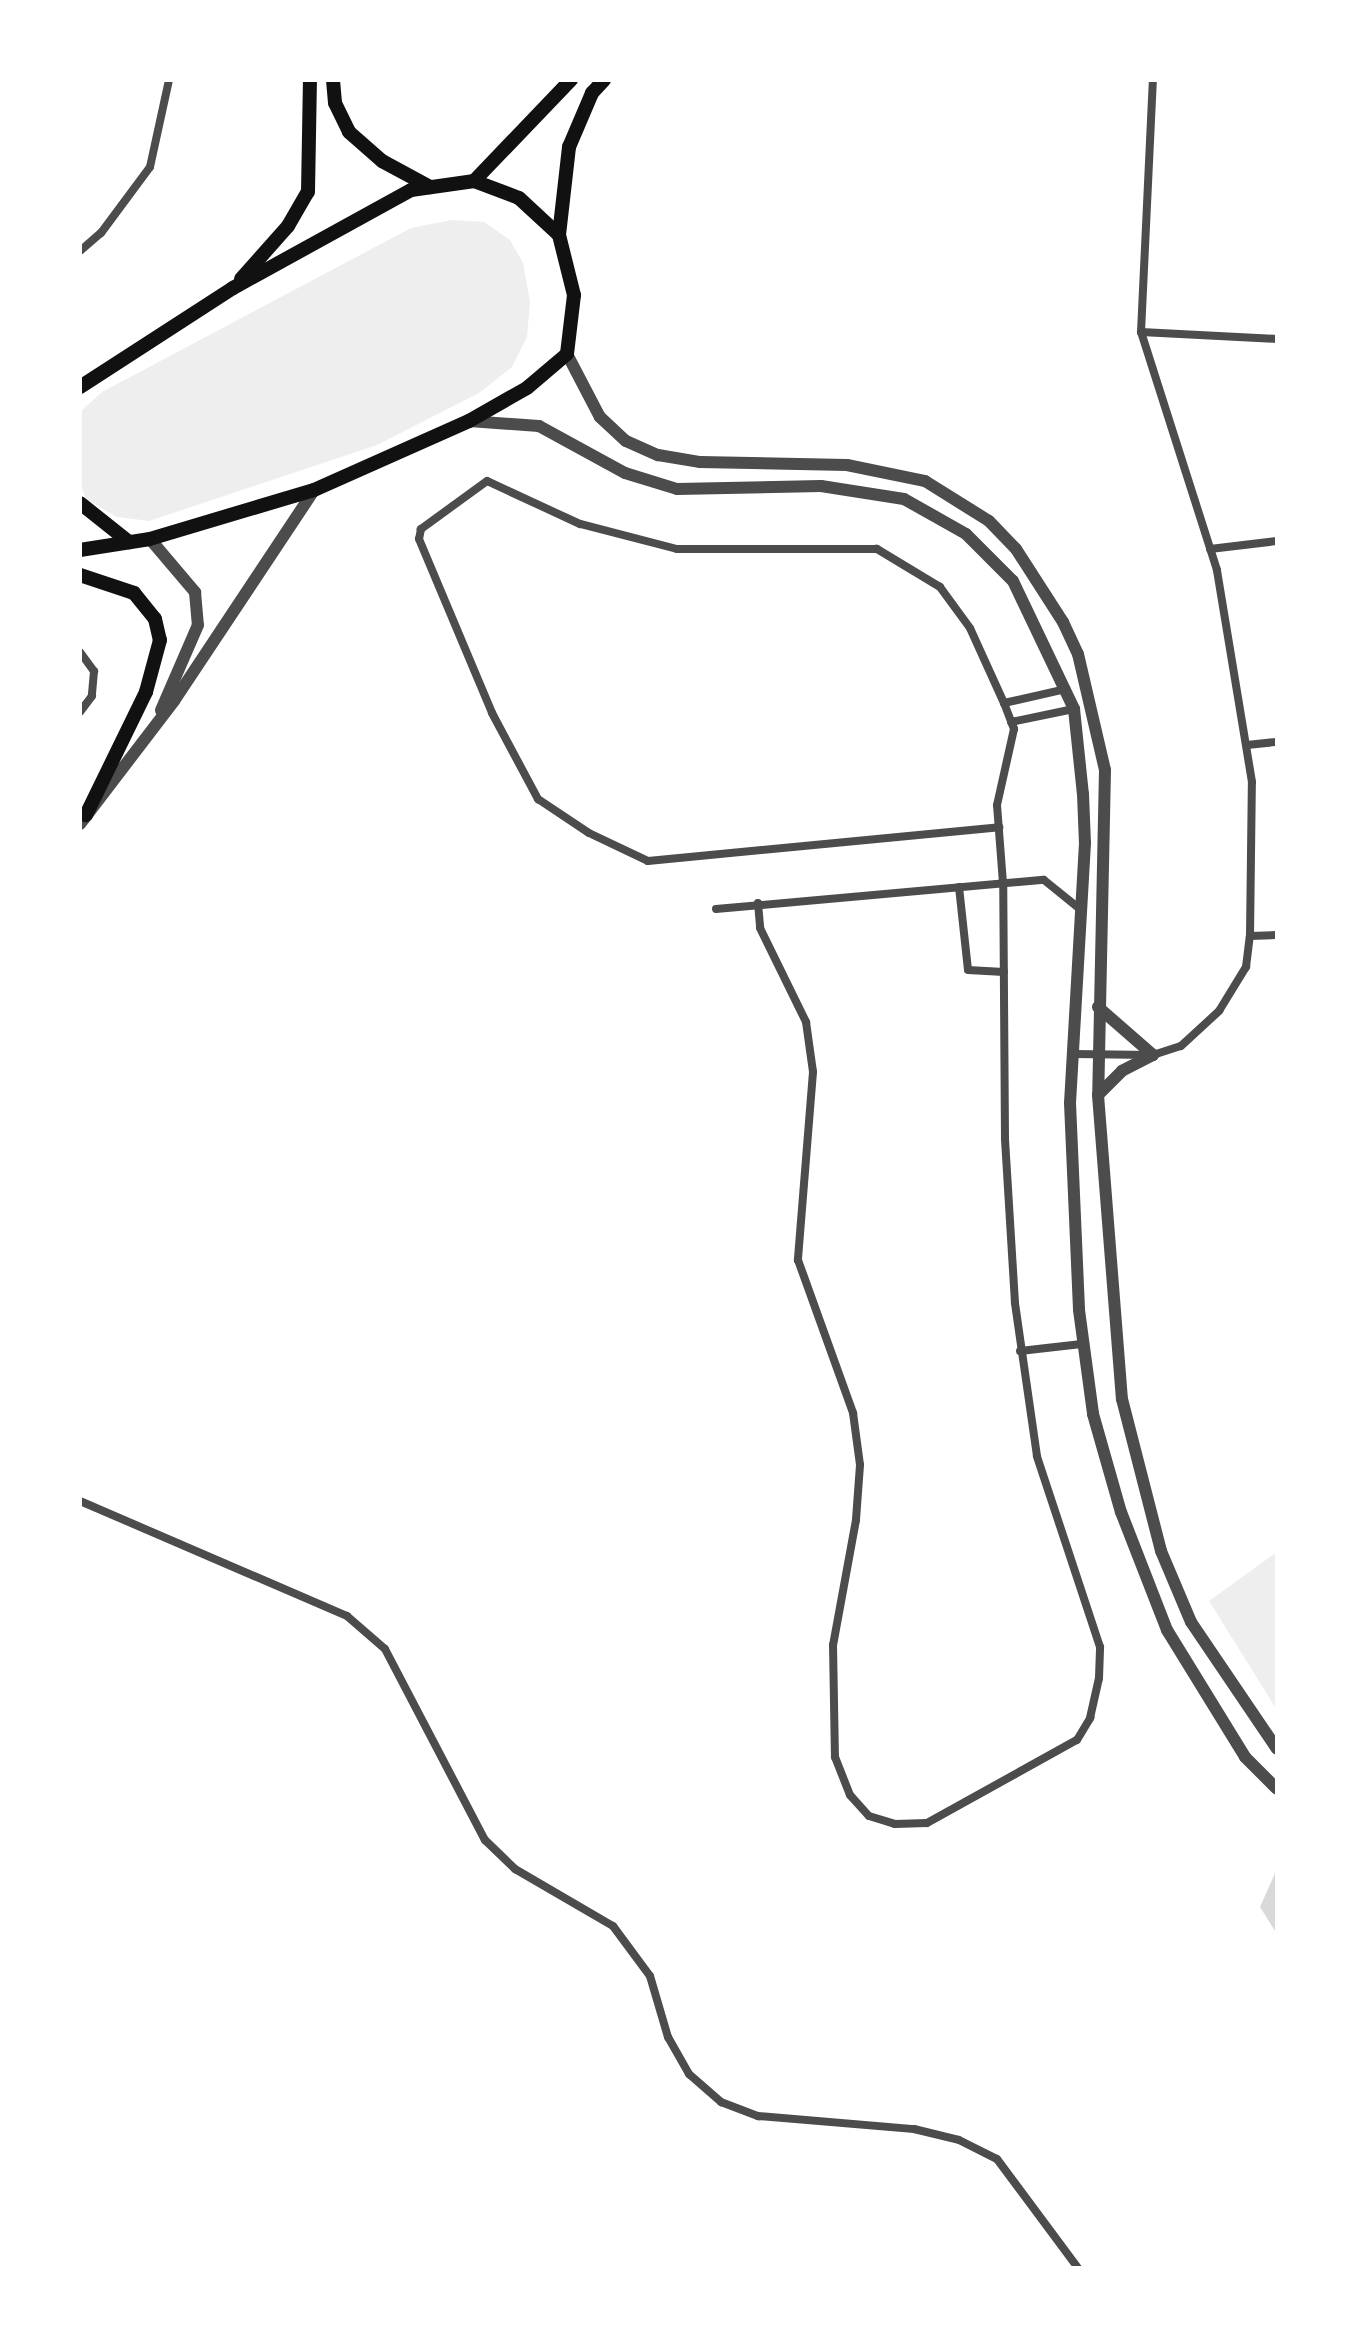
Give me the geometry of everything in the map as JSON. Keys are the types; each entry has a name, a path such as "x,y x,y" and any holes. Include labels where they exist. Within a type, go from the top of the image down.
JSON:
{"main road":[{"path":"233,288 288,226 308,192 310,80"},
{"path":"333,80 335,103 349,132 382,161 430,187"},
{"path":"474,181 571,80"},
{"path":"80,550 150,539 314,490 469,421 527,388 567,354 574,295 559,235 569,147 592,93 604,80"},
{"path":"80,387 233,288 411,190 474,181 519,198 559,235"},
{"path":"80,503 129,542"},
{"path":"80,575 134,593 155,619 160,640 146,692 83,819"}],"street":[{"path":"80,251 101,233 150,167 169,80"},
{"path":"1098,1095 1122,1071 1153,1055 1181,1046 1219,1011 1246,967 1250,936 1247,745 1210,549 1141,332 1153,80"},
{"path":"1141,332 1277,339"},
{"path":"567,354 600,417 626,441 658,455 700,462 820,462 882,469 925,481 958,500 1016,549 1068,633 1097,720 1108,824 1098,1007 1098,1095 1122,1399 1161,1551 1191,1622 1277,1749"},
{"path":"469,421 539,426 625,473 677,489 866,489 937,513 966,534 1013,581 1074,709 1085,843 1070,1103 1082,1344 1093,1414 1121,1512 1167,1630 1245,1757 1277,1789"},
{"path":"758,903 760,928 806,1022 813,1072 798,1260 853,1413 860,1465 856,1520 833,1645 835,1757 850,1795 869,1816 895,1824 927,1823 1077,1740 1090,1718 1100,1647 1041,1470 1020,1351 1005,1138 1003,883 999,827 997,805 1009,760 1011,722 1004,703 970,628 940,587 877,549 677,549 580,524 487,481 421,529 419,539 492,713 538,799 589,833 648,861 999,827"},
{"path":"83,819 153,727 314,490"},
{"path":"150,539 195,592 198,625 153,727"},
{"path":"1210,549 1277,541"},
{"path":"80,652 94,671 92,696 80,712"},
{"path":"1004,703 1066,689"},
{"path":"1011,722 1074,709"},
{"path":"1247,745 1277,742"},
{"path":"716,909 1044,880 1082,910"},
{"path":"959,887 968,970 1004,972"},
{"path":"1250,936 1277,935"},
{"path":"1098,1007 1153,1055"},
{"path":"1073,1054 1099,1057 1153,1055"},
{"path":"1020,1351 1082,1344"},
{"path":"80,1501 347,1616 385,1649 485,1840 515,1869 613,1926 650,1976 668,2037 689,2074 721,2102 758,2116 914,2129 959,2140 997,2159 1078,2268"},
{"path":"1167,1630 1191,1622"}],"shaded area":[{"path":"452,220 484,222 510,240 523,263 530,301 527,337 512,367 479,393 377,445 149,521 117,517 86,499 80,483 80,412 102,392 411,228"},
{"path":"1277,1552 1277,1710 1209,1601"},
{"path":"1277,1872 1277,1934 1260,1907"}]}
